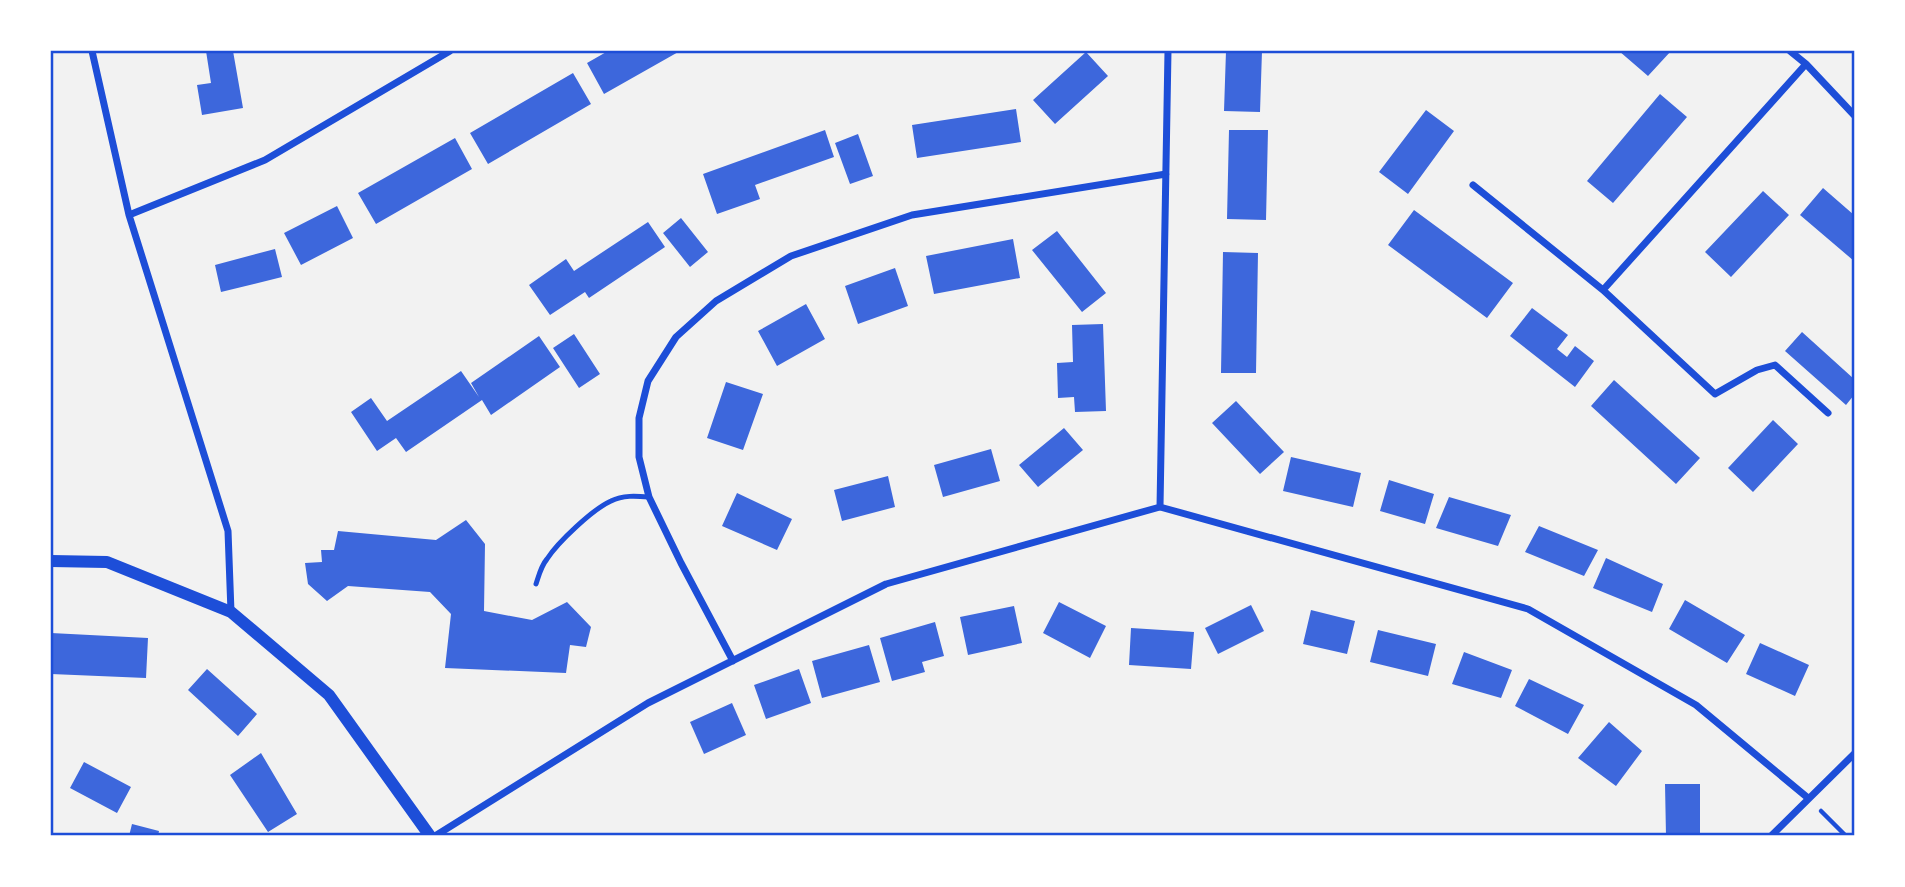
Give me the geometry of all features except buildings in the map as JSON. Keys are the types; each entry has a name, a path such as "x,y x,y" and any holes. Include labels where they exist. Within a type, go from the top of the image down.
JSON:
{"street":[{"path":"92,51 129,215 228,531 231,612"},
{"path":"129,215 265,160 450,51"},
{"path":"1160,507 1168,51"},
{"path":"1790,51 1854,115"},
{"path":"1603,290 1805,64"},
{"path":"733,660 649,496 639,457 639,418 648,381 676,337 716,301 791,256 912,215 1166,174"},
{"path":"1473,185 1603,290 1715,394 1757,370 1775,365 1828,413"},
{"path":"51,561 107,562 231,612 329,695 432,836 648,703 886,584 1160,507 1528,609 1696,705 1808,798"},
{"path":"1771,836 1854,754"}],"lane":[{"path":"536,584 546,560 574,529 597,510 622,497 649,496"}],"path":[{"path":"1808,798 1846,836"}]}
